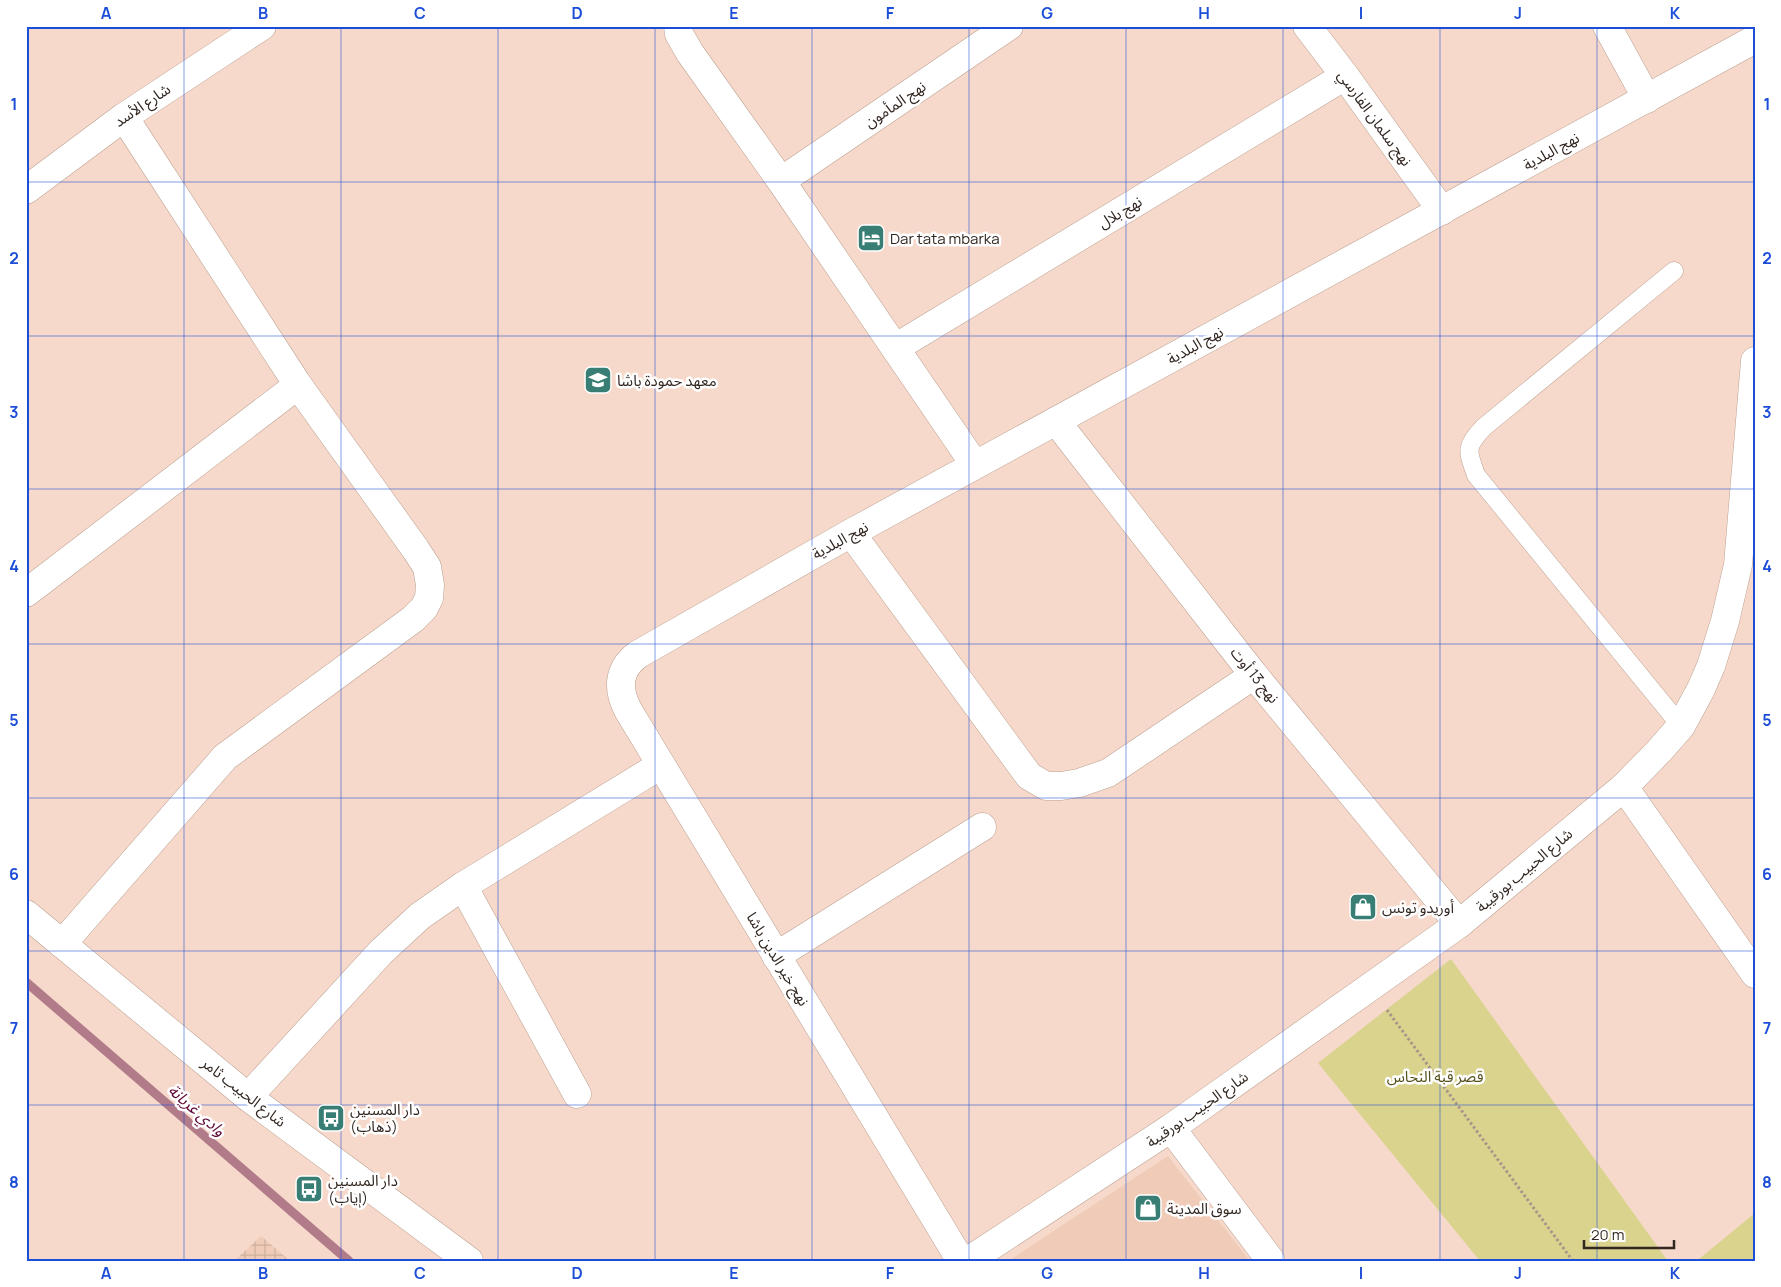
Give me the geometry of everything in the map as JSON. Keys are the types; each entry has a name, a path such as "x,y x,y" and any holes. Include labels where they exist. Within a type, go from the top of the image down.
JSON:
{"street":[{"name":"شارع الأسد","path":"26,190 124,117 262,26"},
{"path":"678,26 679,34 690,53 781,181 975,465"},
{"name":"نهج المأمون","path":"781,181 1009,26"},
{"name":"نهج سلمان الفارسي","path":"1306,26 1345,76 1442,211"},
{"path":"1607,26 1647,99"},
{"name":"نهج البلدية","path":"637,654 851,533 1755,39"},
{"name":"نهج بلال","path":"895,348 1345,76"},
{"path":"62,944 225,757 413,619 424,608 429,598 430,585 427,568 298,385 124,117"},
{"name":"شارع الحبيب بورقيبة","path":"968,1261 1171,1128 1459,924 1624,787 1660,750 1680,726 1701,689 1711,666 1725,621 1738,566 1755,361"},
{"path":"26,594 298,385"},
{"name":"نهج 13 أوت","path":"1056,421 1254,675 1459,924"},
{"path":"851,533 1030,776 1046,786 1080,783 1108,773 1254,675"},
{"name":"نهج خير الدين باشا","path":"637,654 624,668 621,686 623,701 961,1261"},
{"path":"248,1098 381,952 420,916 463,886 661,765"},
{"path":"1624,787 1755,974"},
{"path":"776,956 982,827"},
{"path":"463,886 577,1094"},
{"name":"شارع الحبيب ثامر","path":"26,914 248,1098 469,1261"},
{"path":"1171,1128 1271,1261"}],"lane":[{"path":"1674,271 1484,427 1472,440 1468,454 1476,475 1680,726"}],"path":[{"path":"1370,987 1573,1261"}],"shaded area":[{"name":"سوق المدينة","path":"1168,1156 1250,1261 1008,1261"},
{"path":"261,1236 290,1261 234,1261"}],"green space":[{"name":"قصر قبة النحاس","path":"1451,959 1669,1261 1480,1261 1318,1063"},
{"path":"1755,1213 1755,1261 1696,1261 1699,1259"}],"waterway":[{"name":"وادي غريانة","path":"26,982 349,1261"}],"place":[{"name":"Dar tata mbarka","path":"871,238"},
{"name":"معهد حمودة باشا","path":"598,380"},
{"name":"أوريدو تونس","path":"1363,907"},
{"name":"دار المسنين (ذهاب)","path":"331,1118"},
{"name":"دار المسنين (إياب)","path":"309,1189"},
{"name":"سوق المدينة","path":"1148,1208"}]}
